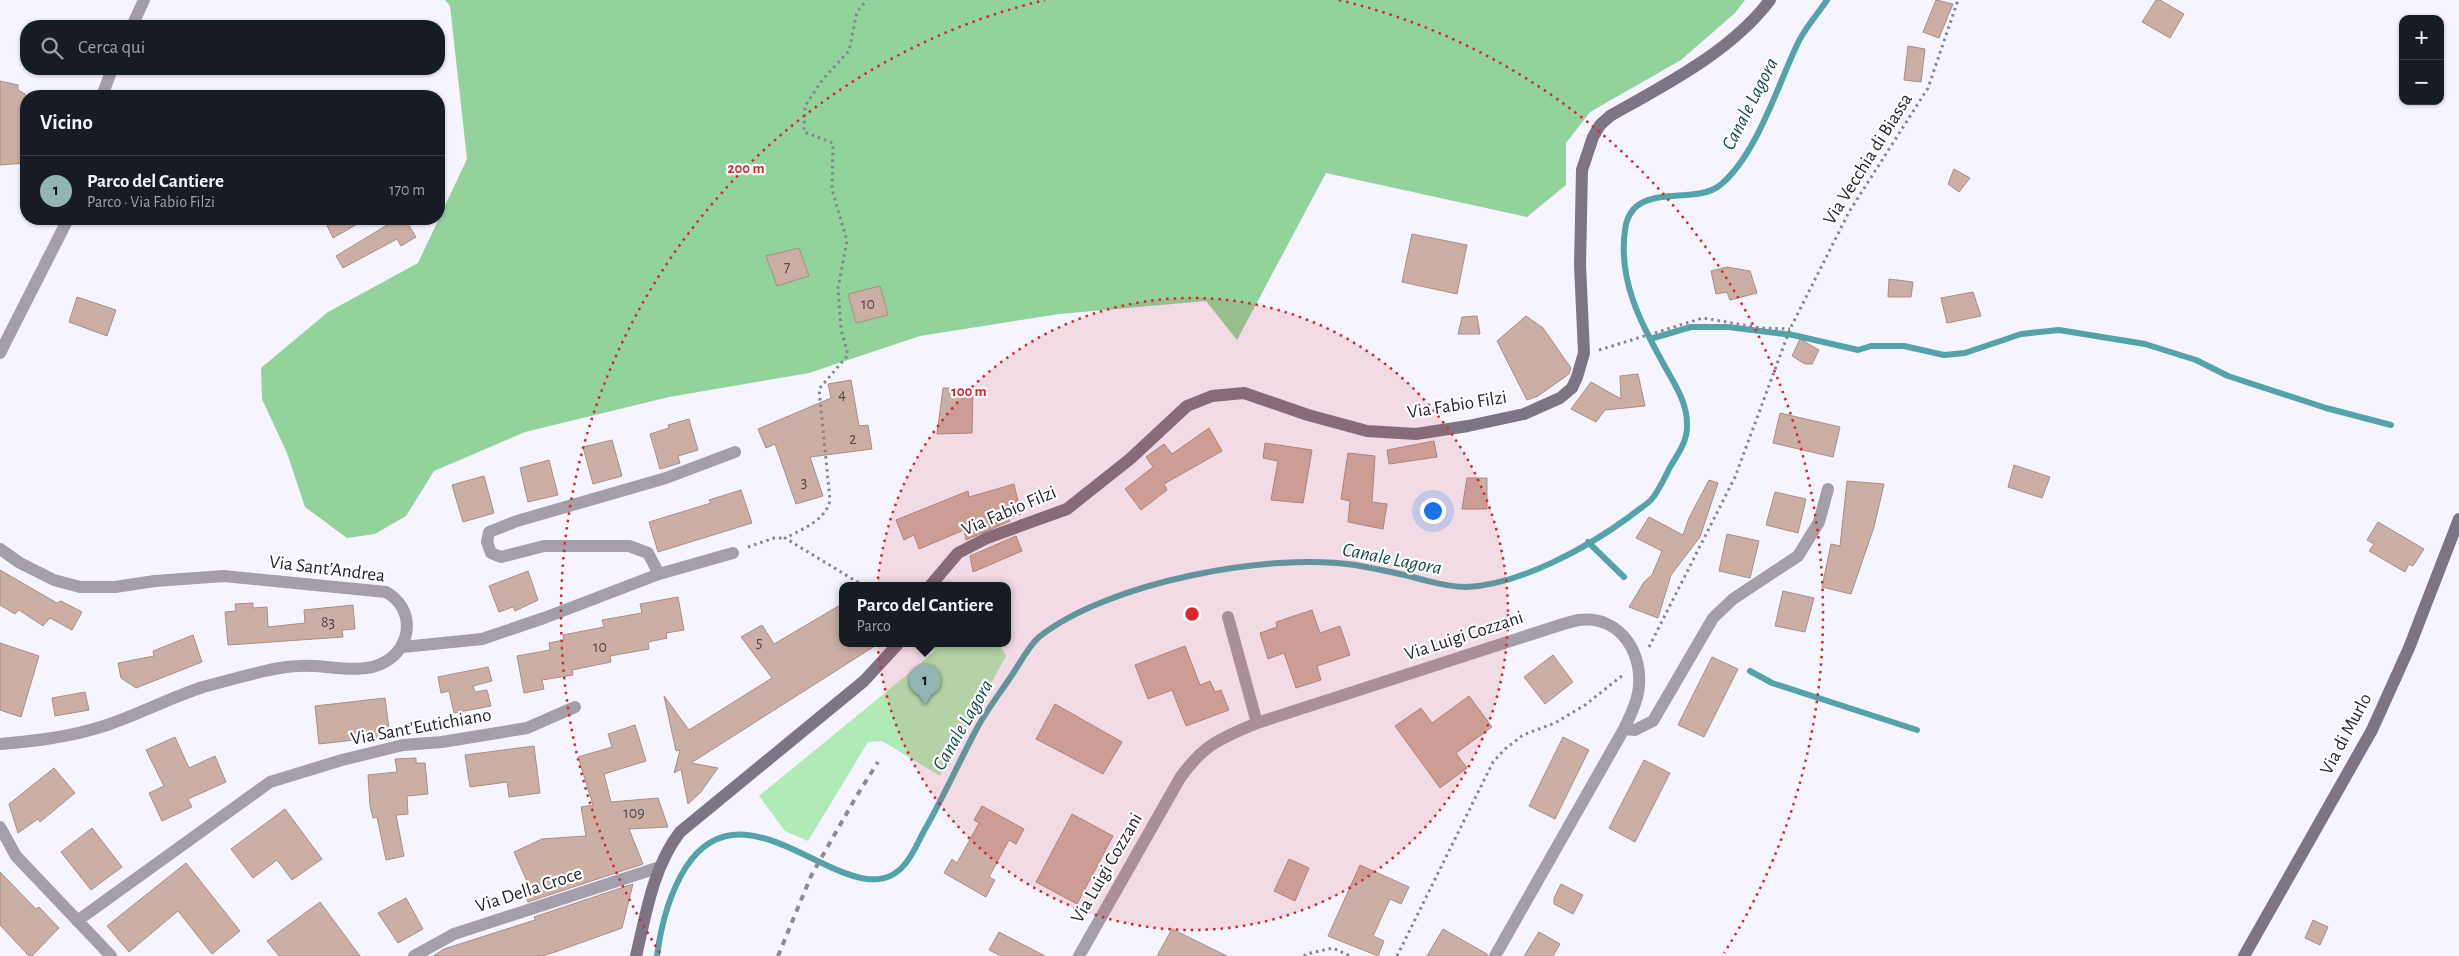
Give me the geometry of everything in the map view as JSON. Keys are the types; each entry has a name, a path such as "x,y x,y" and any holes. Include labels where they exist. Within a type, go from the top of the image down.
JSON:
{"street":[{"path":"135,20 144,0"},
{"name":"Via Fabio Filzi","path":"933,582 958,553 987,538 1067,509 1130,459 1187,406 1202,399 1244,393 1308,415 1367,431 1416,434 1468,426 1524,414 1560,398 1572,388 1582,364 1584,353 1580,265 1582,170 1593,137 1600,125 1610,116 1686,74 1757,17 1770,0"},
{"path":"104,90 110,75"},
{"path":"0,353 65,225"},
{"path":"658,574 648,553 629,546 544,546 501,558 491,553 487,542 489,532 517,521 666,478 735,452"},
{"path":"1624,729 1636,730 1653,721 1713,618 1733,599 1798,556 1819,522 1828,489"},
{"name":"Via di Murlo","path":"2244,956 2372,730 2409,648 2459,519"},
{"name":"Via Sant'Andrea","path":"0,549 20,563 54,580 80,587 116,587 155,581 224,576 386,592 394,596 406,615 406,637 403,647"},
{"path":"0,744 65,736 105,726 202,687 270,670 298,666 371,667 384,663 403,647 482,639 544,618 658,574 734,553"},
{"path":"1228,617 1258,723"},
{"name":"Via Luigi Cozzani","path":"1079,956 1180,778 1194,758 1213,743 1258,723 1580,620 1600,622 1617,629 1629,639 1638,661 1640,673 1638,695 1624,729 1495,956"},
{"path":"636,956 660,867 671,844 680,832 864,681 895,647"},
{"name":"Via Sant'Eutichiano","path":"77,921 270,782 342,760 403,745 442,742 527,728 575,706"},
{"path":"0,827 16,856 110,956"},
{"name":"Via Della Croce","path":"414,956 454,934 660,867"}],"path":[{"path":"734,553 774,538 786,538 812,524 828,510 830,500 819,389 848,355 841,330 838,288 846,241 832,189 833,143 804,132 805,106 823,78 849,51 857,12 867,0"},
{"name":"Via Vecchia di Biassa","path":"1398,956 1493,762 1504,749 1523,734 1555,722 1585,706 1638,661 1652,642 1735,478 1790,328 1849,212 1928,88 1937,67 1958,0"},
{"path":"1582,364 1599,350 1703,318 1761,328 1790,328"},
{"path":"786,538 858,582"},
{"path":"1304,956 1333,948 1350,956"}],"green space":[{"path":"445,0 1745,0 1735,13 1681,60 1590,112 1566,143 1566,185 1527,217 1326,173 1237,340 1206,301 1059,314 920,336 809,373 669,397 525,432 434,471 406,516 375,534 347,538 305,507 287,453 262,399 261,368 328,312 418,263 436,225 445,225 445,206 467,159 450,6"},
{"path":"936,647 1001,647 1006,656 940,776 882,741 868,742 808,841 785,831 759,796 933,652"}],"building":[{"path":"1936,0 1953,4 1939,38 1923,32"},
{"path":"2156,0 2160,0 2184,14 2170,38 2142,22"},
{"path":"1908,46 1925,49 1921,82 1904,80"},
{"path":"0,81 18,85 18,90 20,91 20,163 0,165"},
{"path":"1954,169 1970,178 1959,192 1948,184"},
{"path":"327,225 356,225 333,238"},
{"path":"387,225 409,225 416,237 401,246 397,239 343,268 336,256"},
{"path":"1412,234 1467,245 1457,294 1402,282"},
{"path":"799,248 809,276 777,286 766,256"},
{"path":"1727,267 1750,271 1757,293 1730,300 1727,292 1716,294 1711,271"},
{"path":"1889,279 1913,282 1911,297 1888,297"},
{"path":"880,286 888,315 856,323 848,294"},
{"path":"1973,292 1981,316 1947,323 1941,298"},
{"path":"77,297 116,310 107,336 69,322"},
{"path":"1477,316 1480,334 1458,334 1462,317"},
{"path":"1526,316 1543,328 1571,368 1569,374 1538,396 1527,400 1497,341"},
{"path":"1800,339 1819,350 1812,364 1805,364 1792,356"},
{"path":"1638,374 1645,406 1605,410 1596,422 1571,409 1591,382 1621,399 1620,376"},
{"path":"851,380 859,426 868,425 872,449 810,457 823,496 796,504 775,444 766,448 758,429 831,398 828,384"},
{"path":"943,388 973,389 972,433 937,434"},
{"path":"1780,413 1840,427 1833,457 1773,443"},
{"path":"689,419 698,450 678,456 680,463 660,469 650,434 669,428 668,425"},
{"path":"1209,428 1222,451 1164,484 1167,490 1141,510 1125,489 1153,467 1146,457 1164,444 1172,454"},
{"path":"612,440 622,476 593,484 583,447"},
{"path":"1434,441 1437,457 1389,464 1387,450"},
{"path":"1265,443 1312,450 1303,503 1271,500 1278,461 1263,458"},
{"path":"1348,453 1375,456 1372,502 1387,504 1383,529 1348,522 1350,501 1341,499"},
{"path":"549,460 558,495 528,502 520,468"},
{"path":"2014,465 2050,477 2042,498 2008,487"},
{"path":"484,476 494,513 463,522 452,485"},
{"path":"1467,478 1487,478 1487,509 1462,509"},
{"path":"1709,480 1718,483 1700,537 1671,575 1658,618 1629,607 1644,582 1652,575 1662,551 1636,538 1649,517 1683,535 1689,518"},
{"path":"1847,481 1884,484 1874,527 1851,594 1822,587 1831,544 1840,546"},
{"path":"1014,484 1021,514 1008,518 1010,521 966,540 964,530 919,549 914,535 904,540 896,520 968,491 969,497"},
{"path":"741,490 752,523 658,552 649,522 711,503 709,500"},
{"path":"1775,492 1806,499 1798,533 1766,525"},
{"path":"2378,522 2424,549 2413,566 2409,564 2405,572 2369,551 2374,544 2367,540"},
{"path":"1727,534 1759,541 1750,578 1719,571"},
{"path":"1016,536 1022,551 973,572 970,556"},
{"path":"0,570 57,603 61,601 82,612 72,630 50,618 43,626 19,610 15,614 0,605"},
{"path":"528,571 538,600 515,611 513,607 499,612 489,586"},
{"path":"1783,591 1814,598 1805,632 1775,626"},
{"path":"678,597 684,630 666,633 667,638 648,642 649,649 610,656 611,662 572,670 573,675 542,680 544,689 524,693 517,656 550,650 549,643 564,640 563,635 604,627 602,620 642,613 640,604"},
{"path":"253,603 253,608 267,607 268,627 305,623 304,610 353,605 355,629 342,630 343,637 228,645 225,612 236,611 235,604"},
{"path":"839,606 839,647 873,647 691,763 718,768 700,793 688,804 681,769 674,773 680,750 676,751 664,696 689,730 772,678 741,637 762,625 774,644"},
{"path":"1312,610 1320,633 1340,626 1350,655 1317,666 1321,680 1296,688 1284,653 1268,659 1260,633 1277,627 1276,622"},
{"path":"193,635 202,662 136,688 121,678 118,663 154,656 153,651"},
{"path":"0,643 39,656 21,717 0,710"},
{"path":"1185,646 1200,685 1210,681 1215,692 1221,690 1229,710 1186,726 1172,690 1148,699 1135,665"},
{"path":"1553,655 1573,682 1545,704 1524,677"},
{"path":"1712,657 1738,669 1704,737 1678,725"},
{"path":"488,667 492,681 473,686 475,692 487,690 491,706 454,713 449,691 441,693 438,677"},
{"path":"85,692 89,710 55,716 52,698"},
{"path":"1469,696 1492,727 1456,753 1467,768 1440,788 1395,726 1421,708 1432,723"},
{"path":"385,698 390,736 319,744 315,706"},
{"path":"1055,704 1122,742 1103,774 1036,739"},
{"path":"635,725 646,761 604,774 611,802 658,798 668,827 629,829 643,864 528,902 522,889 529,886 514,852 542,839 586,836 581,807 593,805 578,757 612,747 608,734"},
{"path":"175,737 189,768 215,756 226,782 188,799 192,807 162,821 149,793 164,786 146,750"},
{"path":"1563,737 1589,750 1555,819 1529,806"},
{"path":"534,746 540,793 509,797 507,782 470,787 465,755"},
{"path":"416,758 416,763 425,763 428,794 407,796 408,814 396,815 404,856 386,860 377,817 373,818 370,806 368,775 397,772 395,759"},
{"path":"1644,760 1670,773 1635,842 1609,828"},
{"path":"54,768 75,793 40,822 38,819 18,833 9,804"},
{"path":"982,806 1024,829 1016,844 1009,840 989,877 995,880 986,897 944,873 952,859 957,863 979,823 974,820"},
{"path":"285,809 322,859 292,880 277,860 253,878 231,849"},
{"path":"1072,814 1113,836 1077,904 1036,882"},
{"path":"92,828 122,867 91,890 61,852"},
{"path":"1289,859 1309,868 1295,901 1274,891"},
{"path":"186,863 240,931 212,954 178,911 129,952 107,926"},
{"path":"1360,865 1409,887 1401,904 1390,899 1373,936 1384,941 1378,956 1328,936"},
{"path":"0,872 36,909 39,907 59,928 32,956 29,956 0,925"},
{"path":"633,884 622,928 542,956 433,956 444,949 535,920 534,917"},
{"path":"1561,884 1583,895 1573,914 1554,904 1554,898"},
{"path":"406,898 423,929 398,943 378,913"},
{"path":"320,902 360,956 279,956 267,941"},
{"path":"2313,920 2328,927 2320,945 2305,938"},
{"path":"1172,929 1227,956 1157,956"},
{"path":"1443,929 1487,954 1487,956 1427,956"},
{"path":"999,932 1045,956 1001,956 989,950"},
{"path":"1539,932 1560,944 1553,956 1524,956"}],"waterway":[{"name":"Canale Lagora","path":"657,956 663,921 680,877 686,867 711,842 740,834 770,840 830,867 859,877 884,878 905,864 938,806 980,723 1031,645 1039,637 1069,618 1106,601 1147,587 1191,576 1279,563 1320,562 1355,565 1448,586 1486,585 1508,580 1552,563 1612,529 1651,500 1682,447 1686,436 1687,424 1685,407 1646,332 1628,283 1624,248 1625,230 1630,215 1638,205 1650,199 1707,192 1719,186 1732,174 1754,141 1799,41 1827,0"},
{"path":"1650,339 1691,327 1728,327 1793,335 1858,350 1871,346 1904,346 1944,355 1965,353 2021,334 2059,330 2145,344 2196,360 2228,376 2326,408 2391,425"},
{"path":"1588,542 1624,577"},
{"path":"1750,671 1772,683 1917,730"}],"railway":[{"path":"778,956 811,876 878,762"}],"place":[{"name":"Parco del Cantiere","path":"925,705"}]}
